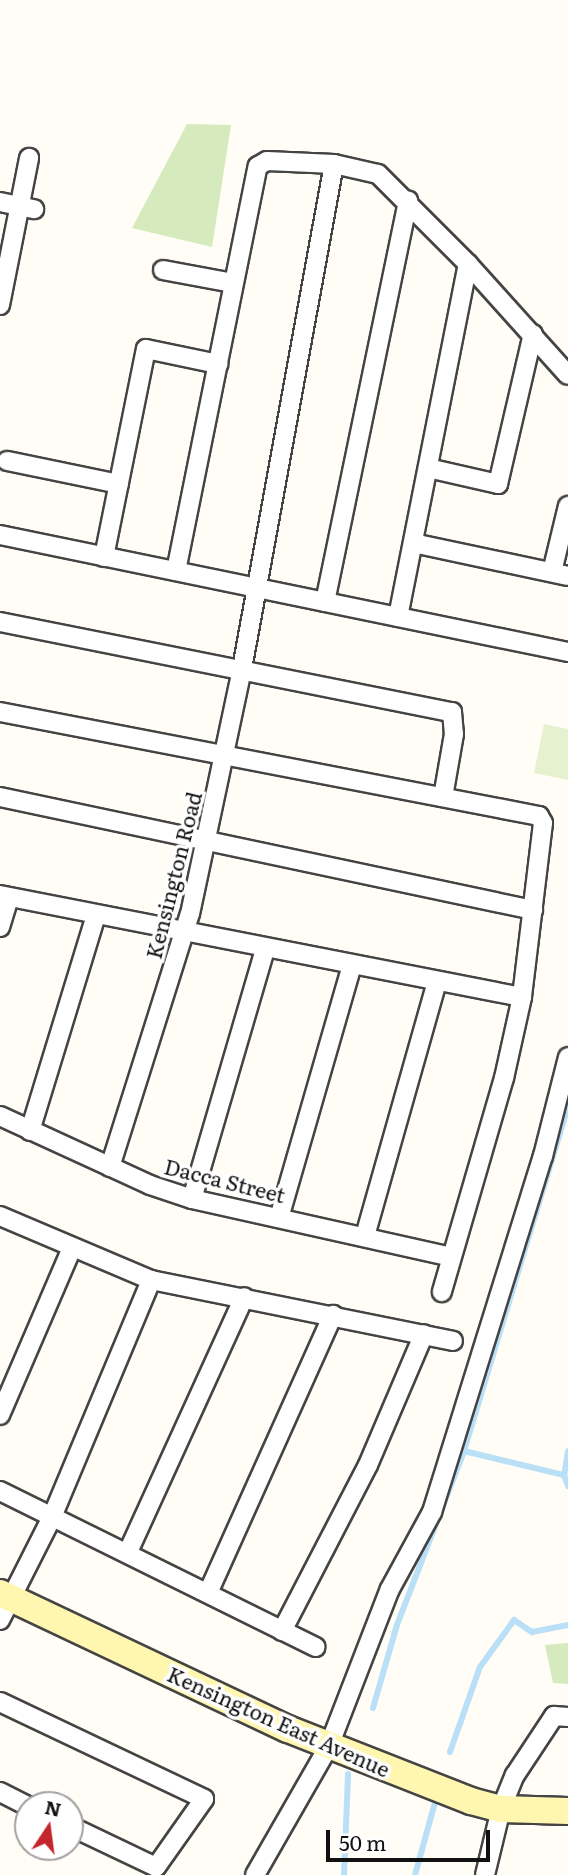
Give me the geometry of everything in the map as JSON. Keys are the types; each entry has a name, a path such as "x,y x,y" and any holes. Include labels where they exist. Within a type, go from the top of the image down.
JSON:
{"street":[{"path":"0,305 27,207 29,158"},
{"path":"176,572 258,166 279,161 334,164 378,174 408,200 568,374"},
{"name":"Kensington Road","path":"110,1167 185,934 225,755 334,164"},
{"path":"325,602 408,200"},
{"path":"0,202 27,207"},
{"path":"398,617 468,264"},
{"path":"163,270 233,283"},
{"path":"428,468 498,484 533,334"},
{"path":"104,557 146,349 218,364"},
{"path":"8,461 119,484"},
{"path":"413,543 560,574 568,506"},
{"path":"0,535 568,652"},
{"path":"0,622 452,712 454,734 443,797"},
{"path":"0,712 539,817 542,823 522,997 504,1078 442,1292"},
{"path":"0,797 533,910"},
{"path":"0,927 5,896 185,934 522,997"},
{"path":"30,1131 96,915"},
{"path":"192,1199 265,949"},
{"path":"279,1217 352,965"},
{"path":"365,1236 437,981"},
{"path":"255,1875 329,1746 390,1590 432,1512 543,1156 568,1058"},
{"name":"Dacca Street","path":"0,1116 110,1167 192,1199 451,1257"},
{"path":"0,1216 151,1280 453,1341"},
{"path":"0,1415 72,1248"},
{"path":"3,1604 52,1517 151,1280"},
{"path":"128,1552 244,1297"},
{"path":"208,1593 333,1315"},
{"path":"282,1631 368,1465 424,1334"},
{"path":"0,1491 316,1647"},
{"name":"Kensington East Avenue","path":"3,1604 329,1746 501,1809 568,1811"},
{"path":"0,1702 204,1799 156,1867 84,1833"},
{"path":"485,1875 501,1809 515,1775 554,1716 568,1717"}],"green space":[{"path":"187,124 231,125 212,247 132,228"},
{"path":"544,724 568,729 568,780 534,773"},
{"path":"568,1643 568,1684 553,1683 545,1645"}],"waterway":[{"path":"464,1451 568,1106"},
{"path":"373,1708 397,1625 464,1451 564,1475"},
{"path":"568,1451 564,1475 568,1486"},
{"path":"450,1752 480,1667 514,1620 532,1632 568,1625"},
{"path":"344,1875 348,1774"},
{"path":"415,1875 434,1806"}]}
